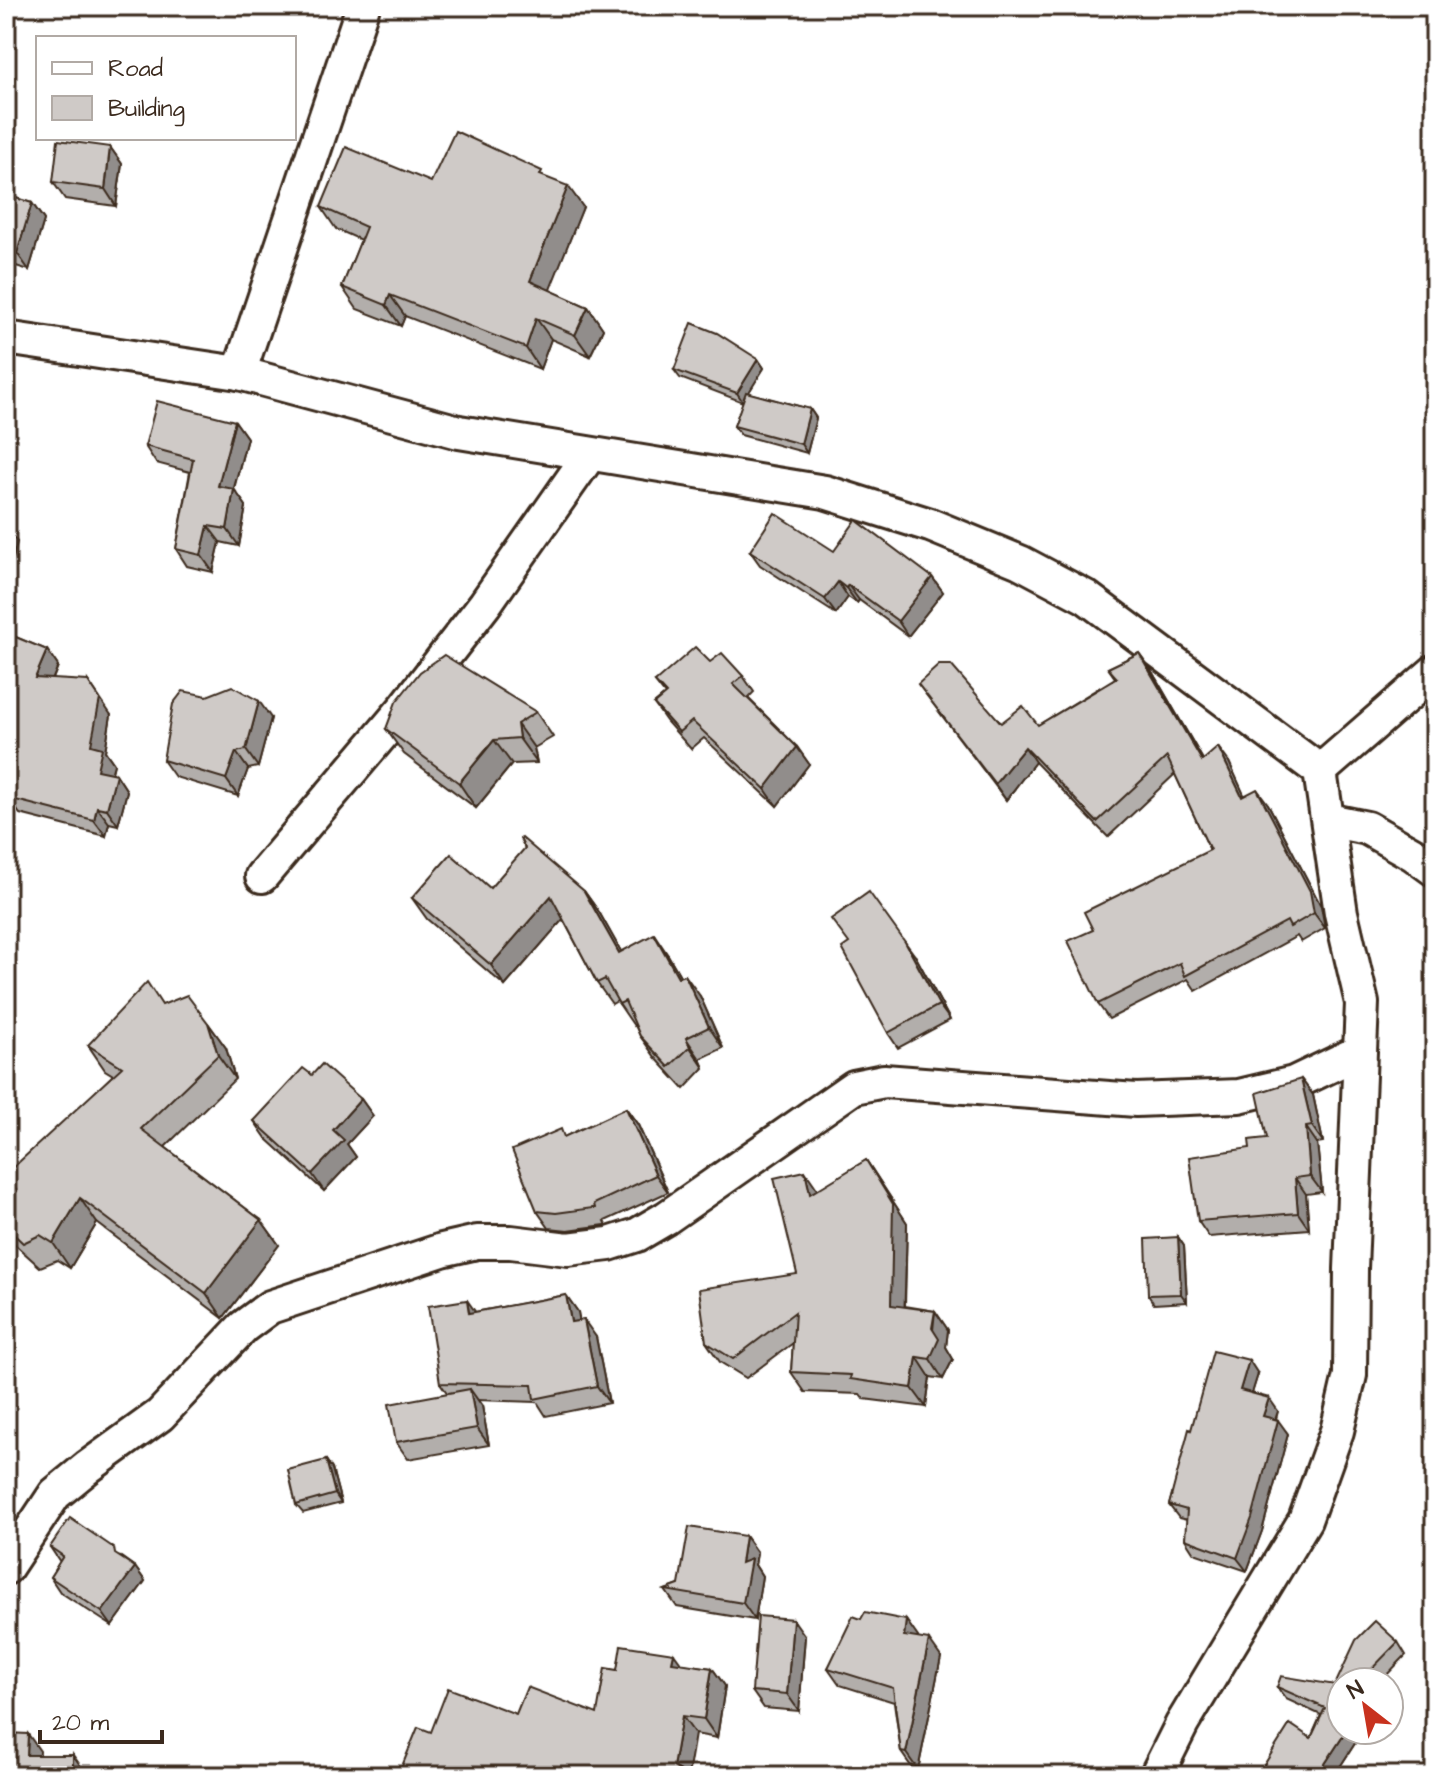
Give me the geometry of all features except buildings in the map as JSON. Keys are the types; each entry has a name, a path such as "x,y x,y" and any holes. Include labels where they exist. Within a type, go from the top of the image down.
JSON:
{"street":[{"path":"239,373 363,6"},
{"path":"6,338 239,373 459,432 825,492 930,525 1020,562 1086,597 1320,771 1341,913 1362,1003 1351,1269 1350,1375 1337,1431 1305,1520 1182,1724 1156,1776"},
{"path":"262,876 406,706 485,604 590,454"},
{"path":"1320,771 1435,671"},
{"path":"1328,820 1367,828 1435,870"},
{"path":"6,1568 55,1494 160,1415 243,1327 270,1307 304,1294 442,1250 477,1242 511,1242 568,1249 609,1244 637,1235 854,1087 884,1081 1136,1100 1239,1096 1294,1083 1359,1052"}]}
